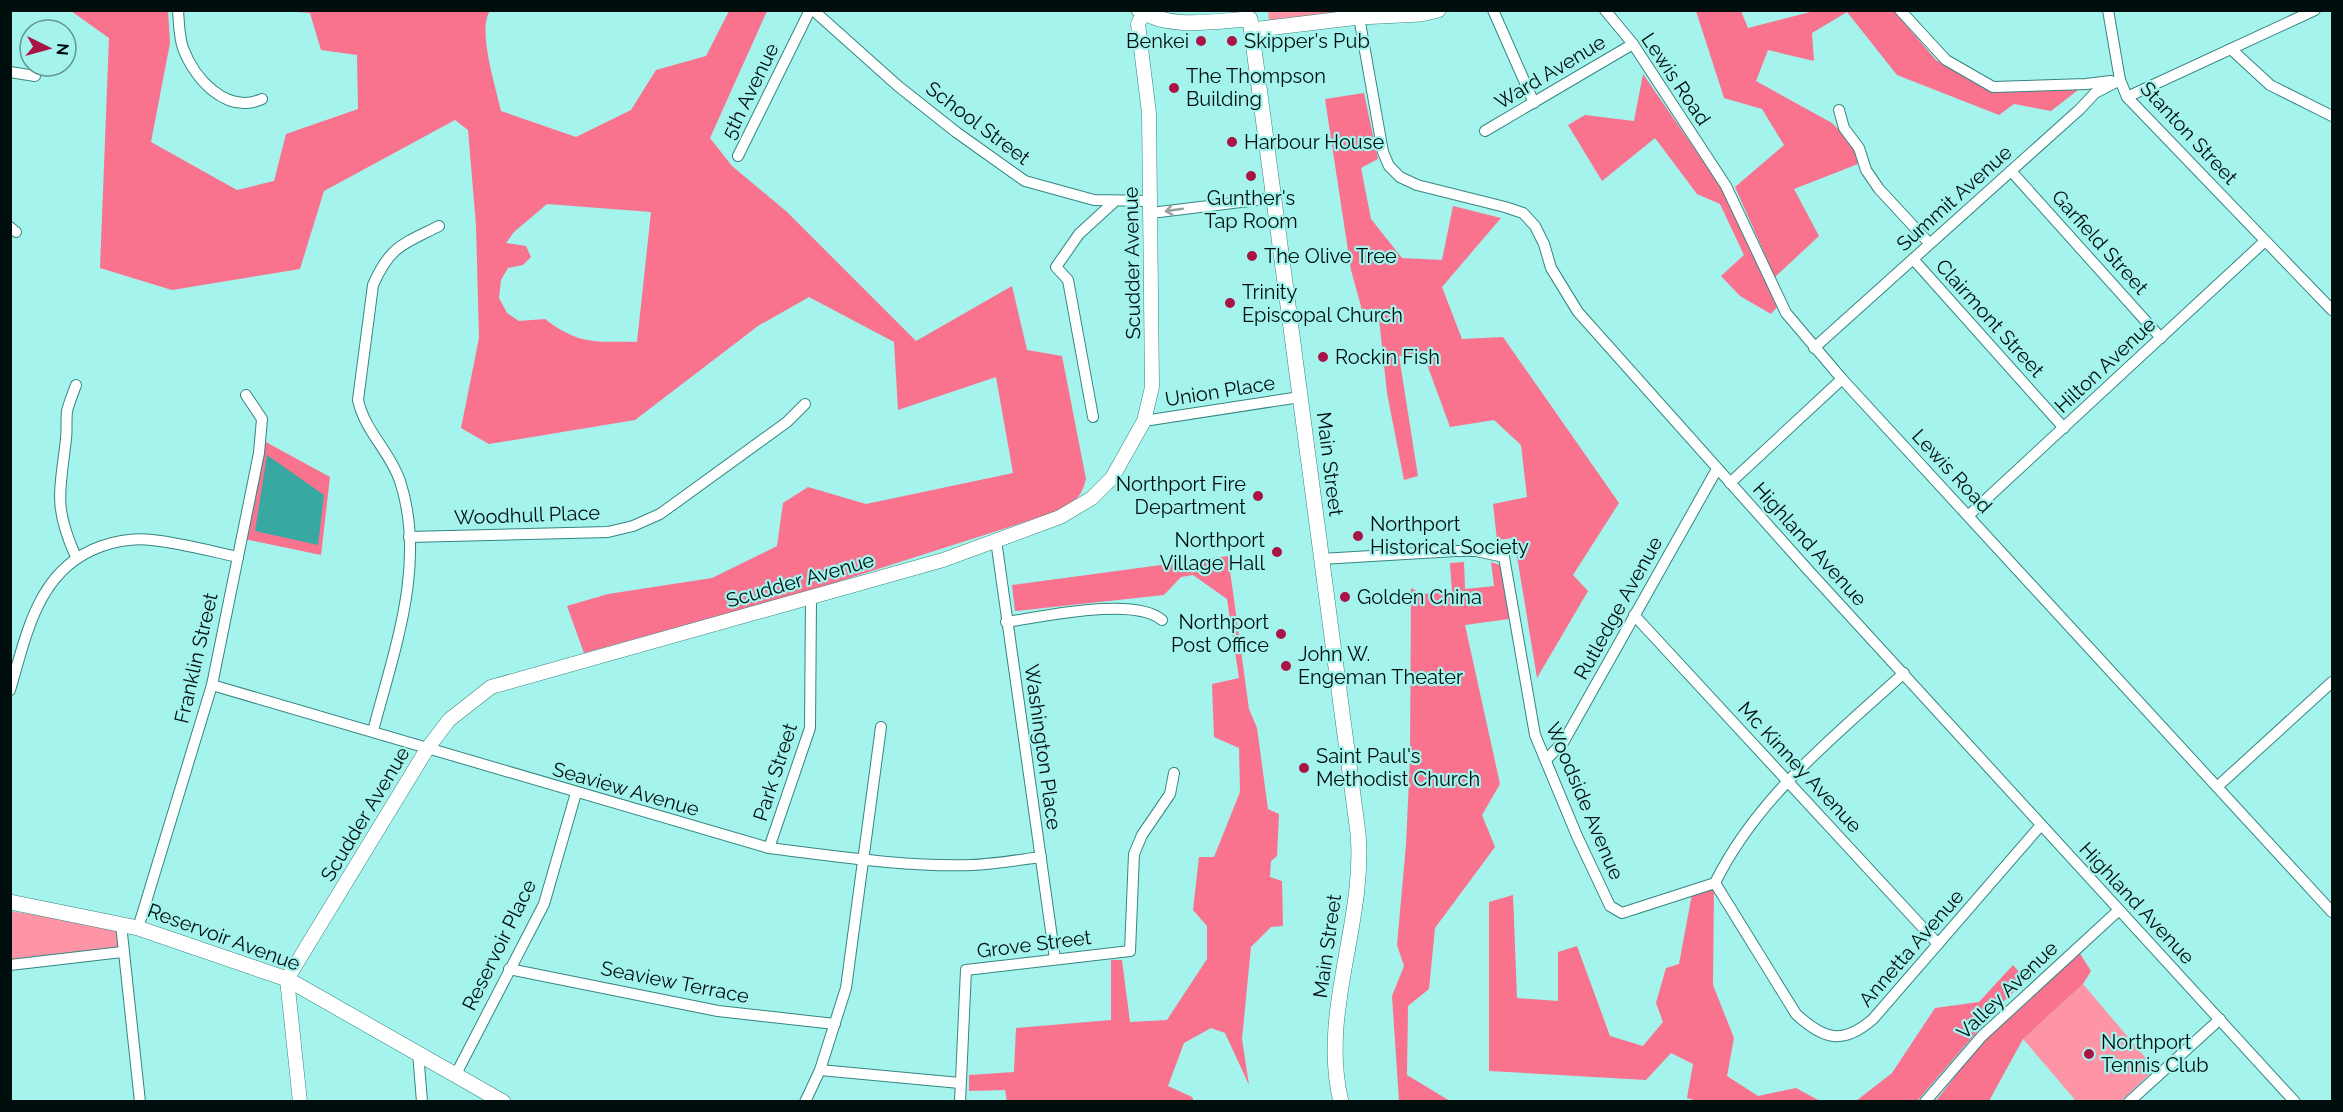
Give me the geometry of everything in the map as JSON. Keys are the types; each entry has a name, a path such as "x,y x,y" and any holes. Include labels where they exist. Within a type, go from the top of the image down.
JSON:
{"main road":[{"path":"1141,12 1152,18 1182,22 1359,17 1421,14 1438,10"},
{"name":"Main Street","path":"1250,20 1360,851 1336,1030 1335,1062 1341,1101"},
{"name":"Reservoir Avenue","path":"10,902 138,928 287,979 503,1101"}],"street":[{"path":"178,10 182,45 190,66 204,84 235,101 252,102 262,99"},
{"name":"5th Avenue","path":"738,156 811,10"},
{"name":"School Street","path":"811,10 956,132 1025,181 1095,200 1151,207 1274,198"},
{"path":"1493,10 1534,103"},
{"name":"Lewis Road","path":"1605,10 1633,44 1726,186 1786,313 1814,348 2332,912"},
{"name":"Stanton Street","path":"1900,10 1946,60 1993,87 2086,84 2120,80 2127,97 2332,310"},
{"path":"2108,10 2120,80"},
{"path":"2127,97 2315,10"},
{"name":"Scudder Avenue","path":"287,979 427,749 449,720 491,687 943,560 1060,517 1101,490 1120,466 1144,421 1151,399 1149,113 1138,24 1141,12"},
{"name":"Highland Avenue","path":"1359,17 1383,152 1389,166 1400,177 1417,185 1523,213 1535,226 1544,243 1551,268 1578,312 1717,469 2295,1101"},
{"name":"Ward Avenue","path":"1485,131 1633,44"},
{"path":"2231,49 2270,85 2332,116"},
{"name":"Summit Avenue","path":"1814,348 2095,93 2120,80"},
{"path":"1839,110 1844,128 1859,148 1866,170 1879,189 1929,243"},
{"name":"Garfield Street","path":"2011,171 2161,338"},
{"path":"1093,417 1068,280 1056,267 1079,234 1114,202"},
{"path":"373,731 404,615 410,571 406,504 399,477 361,415 358,400 373,285 380,268 392,251 439,226"},
{"name":"Hilton Avenue","path":"1968,515 2265,241"},
{"name":"Clairmont Street","path":"1913,259 2064,428"},
{"path":"1730,483 1842,379"},
{"path":"76,385 67,410 66,439 59,483 59,506 64,530 76,557"},
{"name":"Franklin Street","path":"138,928 212,685 238,557 259,453 262,419 246,395"},
{"name":"Union Place","path":"1144,421 1300,397"},
{"name":"Woodhull Place","path":"409,537 608,532 633,526 660,514 787,422 805,404"},
{"name":"Rutledge Avenue","path":"1546,760 1563,741 1717,469"},
{"path":"10,690 29,628 44,592 58,574 76,557 109,544 132,540 151,540 238,557"},
{"name":"Washington Place","path":"996,540 1055,959"},
{"name":"Woodside Avenue","path":"1321,559 1456,551 1476,551 1504,557 1535,735 1576,836 1610,906 1622,913 1715,883"},
{"name":"Park Street","path":"769,848 810,728 811,597"},
{"path":"1006,622 1098,609 1147,611 1162,620"},
{"name":"Mc Kinney Avenue","path":"1634,615 1938,944"},
{"path":"1715,883 1740,838 1788,780 1904,673"},
{"path":"2217,787 2332,682"},
{"name":"Seaview Avenue","path":"212,685 769,848 864,859 970,865 1041,857"},
{"path":"805,1101 820,1070 846,988 881,727"},
{"name":"Grove Street","path":"960,1101 966,970 1130,951 1134,854 1142,835 1170,794 1174,774"},
{"name":"Reservoir Place","path":"456,1074 544,904 576,793"},
{"name":"Annetta Avenue","path":"1715,883 1796,1014 1811,1028 1830,1037 1848,1036 1862,1029 1873,1019 2041,825"},
{"name":"Valley Avenue","path":"1925,1101 1982,1036 2119,910"},
{"path":"121,924 122,952 140,1101"},
{"path":"10,965 122,952"},
{"name":"Seaview Terrace","path":"509,969 718,1011 835,1024"},
{"path":"287,979 300,1101"},
{"path":"2129,1101 2220,1020"},
{"path":"418,1052 422,1101"},
{"path":"820,1070 960,1083"}],"shaded area":[{"path":"71,11 168,11 170,43 151,142 237,190 274,181 286,134 358,109 357,55 321,50 310,13 287,11 490,11 487,20 486,44 501,111 576,137 631,110 656,70 706,56 729,11 767,11 710,138 732,166 787,212 916,341 1012,286 1027,350 1062,356 1086,479 1082,491 1072,502 1056,512 809,591 584,653 567,606 608,594 712,578 777,546 783,503 808,487 866,504 1013,473 996,377 898,410 894,342 809,297 758,326 635,420 489,444 461,428 479,338 476,225 468,130 455,120 324,191 300,269 172,290 100,268 109,38","holes":["547,204 651,212 637,342 579,338 557,328 545,319 519,321 507,313 499,298 501,280 508,268 523,265 531,257 526,246 506,243 514,232"]},
{"path":"1268,11 1363,11 1269,22"},
{"path":"1696,11 1741,11 1748,28 1814,11 1894,11 1936,60 1986,89 2078,90 2051,111 2014,104 1999,115 1897,75 1847,12 1812,33 1814,61 1768,50 1756,81 1832,123 1852,143 1858,164 1794,189 1819,236 1775,277 1735,187 1784,145 1762,109 1724,98"},
{"path":"1643,74 1723,190 1777,307 1771,314 1740,296 1721,276 1744,255 1720,204 1697,194 1655,138 1602,181 1568,125 1585,115 1634,121"},
{"path":"1364,93 1378,159 1361,168 1371,219 1402,258 1442,260 1453,206 1501,218 1442,287 1462,339 1503,337 1619,503 1573,575 1588,591 1537,678 1514,538 1497,540 1493,504 1527,497 1521,445 1494,420 1450,427 1424,356 1399,356 1418,476 1404,480 1387,393 1378,309 1362,310 1351,270 1325,99"},
{"path":"264,441 330,477 321,555 244,539"},
{"path":"1228,556 1249,709 1257,728 1268,809 1279,814 1277,856 1271,861 1270,877 1282,881 1283,926 1271,927 1251,947 1242,1039 1249,1085 1225,1033 1211,1028 1184,1043 1168,1086 1192,1097 1194,1101 1007,1102 1005,1090 969,1091 969,1075 1014,1072 1016,1028 1111,1020 1111,960 1122,960 1130,1022 1167,1020 1207,959 1207,926 1193,910 1199,857 1214,857 1240,792 1239,748 1214,737 1212,684 1239,678 1227,599 1193,575 1181,577 1164,595 1015,611 1012,585"},
{"path":"1464,562 1465,589 1494,586 1491,562 1500,565 1509,619 1465,625 1500,784 1482,815 1495,847 1435,928 1429,989 1408,1006 1407,1075 1450,1101 1399,1101 1392,996 1404,966 1397,945 1406,845 1410,758 1411,588 1423,594 1452,592 1450,563"},
{"path":"1714,889 1713,985 1734,1038 1727,1076 1758,1096 1796,1088 1820,1101 1698,1101 1687,1098 1693,1064 1671,1053 1646,1080 1489,1071 1489,902 1513,895 1517,998 1558,1001 1558,952 1577,946 1610,1036 1643,1046 1663,1022 1656,1003 1666,968 1679,964 1692,894"},
{"path":"10,911 118,928 119,948 11,961"},
{"path":"2079,952 2091,971 2083,984 2023,1039 1989,1101 1935,1102 1986,1037"},
{"path":"2013,965 2026,980 2002,1003 1917,1101 1856,1101 1892,1073 1935,1008 1979,1002"},
{"name":"Northport Tennis Club","path":"2083,984 2155,1069 2121,1101 2076,1101 2023,1039"}],"water":[{"path":"267,455 324,495 318,545 255,531"}],"place":[{"name":"Benkei","path":"1201,41"},
{"name":"Skipper's Pub","path":"1232,41"},
{"name":"The Thompson Building","path":"1174,88"},
{"name":"Harbour House","path":"1232,142"},
{"name":"Gunther's Tap Room","path":"1251,176"},
{"name":"The Olive Tree","path":"1252,256"},
{"name":"Trinity Episcopal Church","path":"1230,303"},
{"name":"Rockin Fish","path":"1323,357"},
{"name":"Northport Fire Department","path":"1258,496"},
{"name":"Northport Historical Society","path":"1358,536"},
{"name":"Northport Village Hall","path":"1277,552"},
{"name":"Golden China","path":"1345,597"},
{"name":"Northport Post Office","path":"1281,634"},
{"name":"John W. Engeman Theater","path":"1286,666"},
{"name":"Saint Paul's Methodist Church","path":"1304,768"},
{"name":"Northport Tennis Club","path":"2089,1054"}]}
